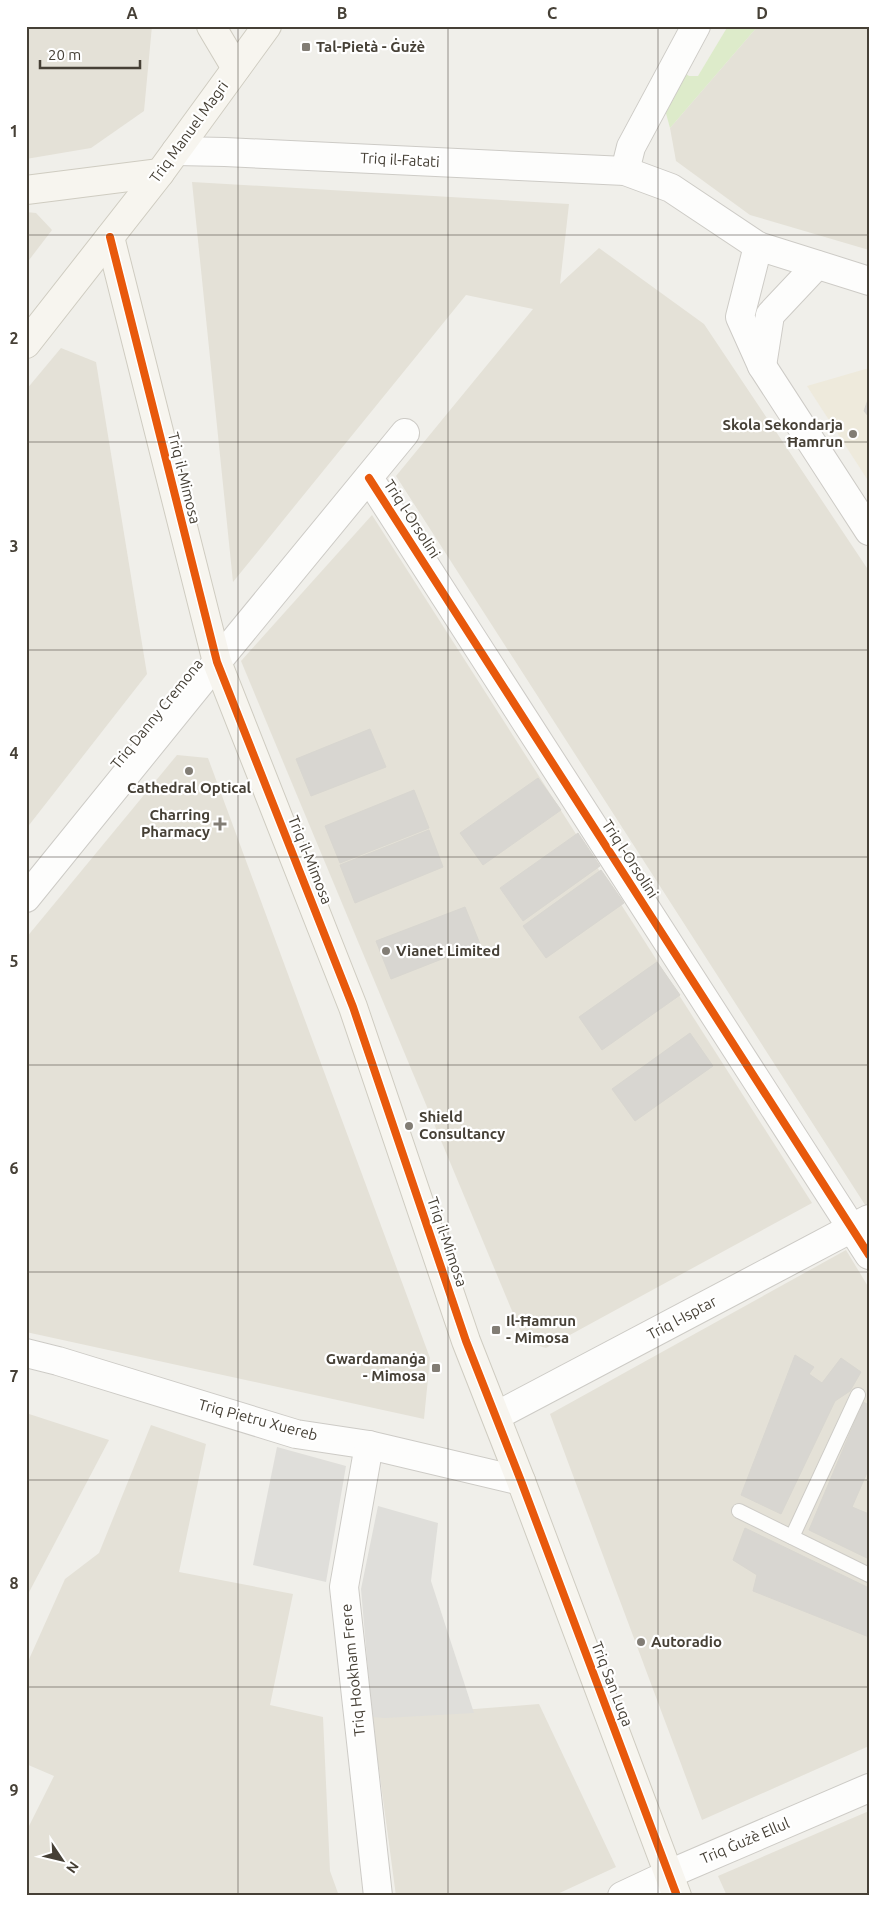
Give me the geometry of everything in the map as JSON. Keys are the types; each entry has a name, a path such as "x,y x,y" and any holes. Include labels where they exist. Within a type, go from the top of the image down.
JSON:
{"street":[{"path":"211,26 236,68"},
{"name":"Triq Manuel Magri","path":"26,344 160,173 267,26"},
{"path":"625,171 631,147 696,26"},
{"name":"Triq il-Fatati","path":"176,151 234,152 625,171 671,188 758,246 869,281"},
{"path":"26,190 160,173"},
{"name":"Triq il-Mimosa","path":"110,237 217,662 353,1007 466,1341 521,1481"},
{"path":"758,246 740,317 762,366 869,531"},
{"path":"762,366 770,314 817,264"},
{"name":"Triq Danny Cremona","path":"26,898 405,433"},
{"name":"Triq l-Orsolini","path":"369,478 860,1224 869,1255"},
{"name":"Triq l-Isptar","path":"496,1416 860,1224"},
{"name":"Triq Pietru Xuereb","path":"26,1353 58,1361 296,1434 369,1445 521,1481"},
{"name":"Triq Hookham Frere","path":"369,1445 344,1587 378,1896"},
{"name":"Triq San Luqa","path":"521,1481 673,1885"},
{"name":"Triq Ġużè Ellul","path":"622,1896 673,1885 869,1788"}],"lane":[{"path":"792,1537 858,1395"},
{"path":"739,1511 869,1576"}],"shaded area":[{"path":"26,26 152,26 144,111 91,148 26,159"},
{"path":"758,26 869,26 869,250 750,215 676,161 670,128"},
{"path":"192,182 569,204 560,284 599,248 704,324 869,571 869,1211 396,476 533,309 466,295 233,582"},
{"path":"26,212 36,213 52,230 26,264"},
{"path":"61,348 96,362 147,674 26,829 26,390"},
{"name":"Skola Sekondarja Ħamrun","path":"869,368 869,482 807,386"},
{"path":"372,515 812,1203 546,1348 525,1342 241,661"},
{"path":"177,755 208,758 430,1358 424,1419 26,1332 26,938"},
{"path":"846,1250 869,1288 869,1746 702,1820 550,1414"},
{"path":"26,1413 109,1440 26,1598"},
{"path":"151,1425 206,1444 179,1572 293,1594 270,1705 323,1717 330,1871 339,1896 26,1896 26,1832 54,1776 26,1764 26,1666 65,1579 99,1553"},
{"path":"277,1447 346,1466 326,1582 253,1565"},
{"path":"378,1506 438,1523 431,1581 474,1713 385,1718 372,1717 361,1589"},
{"path":"539,1704 616,1867 553,1896 396,1896 372,1717"},
{"path":"869,1811 869,1896 727,1896 718,1876"}],"green space":[{"path":"728,26 758,26 670,128 664,106 681,70 689,76 698,76"}],"building":[{"path":"869,397 869,417 864,411"},
{"path":"370,729 386,767 311,796 296,759"},
{"path":"538,778 561,810 483,865 460,833"},
{"path":"414,790 429,828 340,863 325,826"},
{"path":"429,830 443,867 355,903 340,865"},
{"path":"578,833 600,866 523,921 500,888"},
{"path":"601,870 624,903 546,958 523,926"},
{"path":"465,907 480,944 391,979 376,941"},
{"path":"657,962 680,995 602,1050 579,1017"},
{"path":"690,1033 713,1066 635,1121 612,1089"},
{"path":"795,1355 814,1367 809,1374 822,1383 841,1358 861,1372 850,1391 835,1401 781,1514 741,1495"},
{"path":"863,1402 869,1405 869,1468 852,1507 869,1514 869,1559 809,1530"},
{"path":"745,1528 869,1588 869,1637 753,1591 757,1575 733,1560"}],"cycle path":[{"path":"110,237 217,662 353,1007 466,1341 521,1481 677,1896"},
{"path":"369,478 869,1255"}],"place":[{"name":"Tal-Pietà - Ġużè","path":"306,47"},
{"name":"Skola Sekondarja Ħamrun","path":"853,434"},
{"name":"Cathedral Optical","path":"189,771"},
{"name":"Charring Pharmacy","path":"220,824"},
{"name":"Vianet Limited","path":"386,951"},
{"name":"Shield Consultancy","path":"409,1126"},
{"name":"Il-Ħamrun - Mimosa","path":"496,1330"},
{"name":"Gwardamanġa - Mimosa","path":"436,1368"},
{"name":"Autoradio","path":"641,1642"}]}
